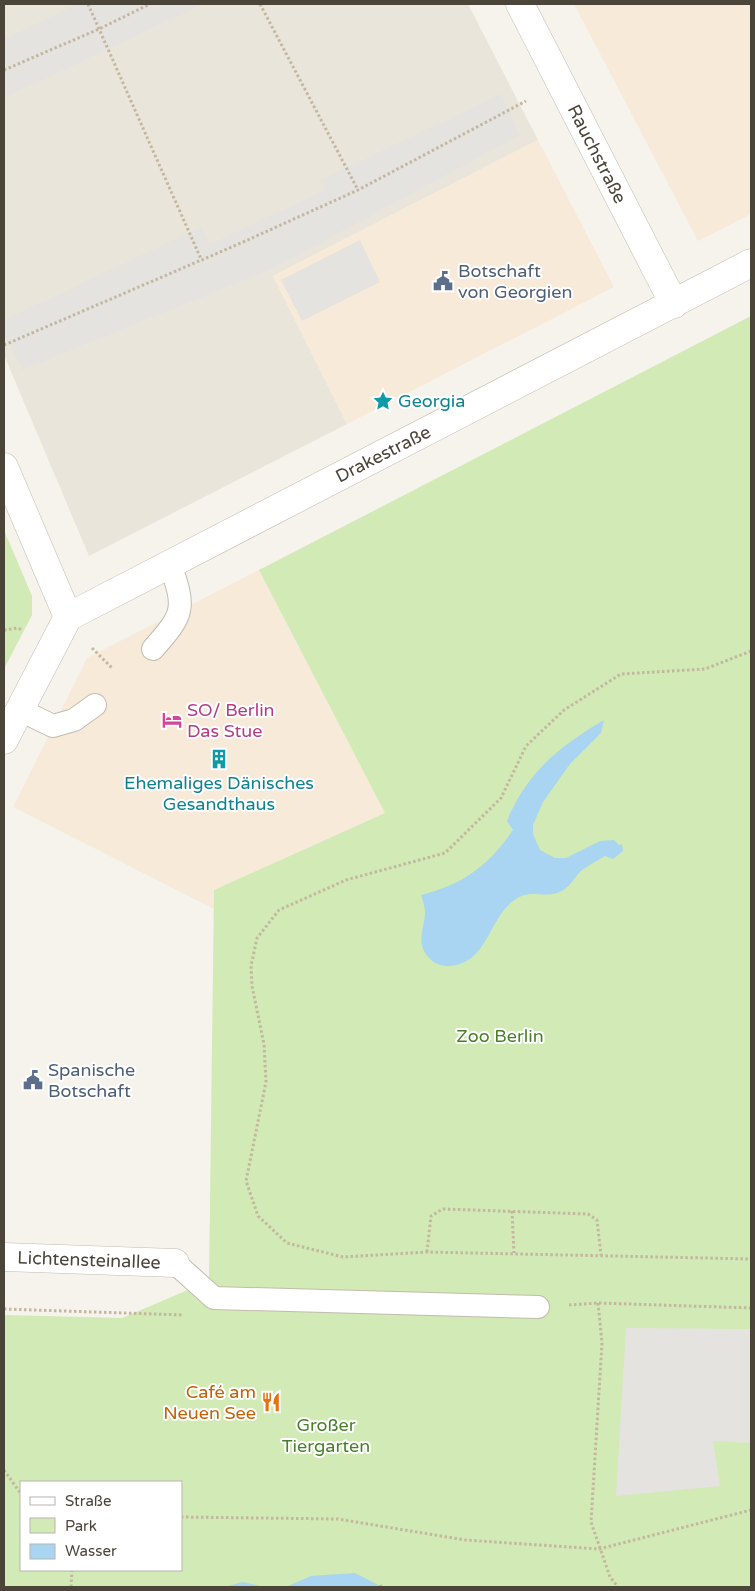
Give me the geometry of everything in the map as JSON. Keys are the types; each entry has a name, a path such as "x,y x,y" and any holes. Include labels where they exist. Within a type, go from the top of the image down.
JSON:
{"street":[{"name":"Rauchstraße","path":"520,4 674,304"},
{"name":"Drakestraße","path":"68,617 751,264"},
{"path":"4,466 68,617 4,740"},
{"name":"Lichtensteinallee","path":"4,1257 174,1264"}],"lane":[{"path":"153,649 174,625 180,610 180,590 170,564"},
{"path":"20,710 53,726 74,720 95,705"},
{"path":"174,1264 214,1298 538,1307"}],"path":[{"path":"88,4 202,260"},
{"path":"4,70 99,29 150,4"},
{"path":"260,4 358,190"},
{"path":"4,345 202,260 358,190 526,101"},
{"path":"4,630 18,628 23,631"},
{"path":"92,648 112,669"},
{"path":"751,651 705,669 621,674 564,710 526,746 501,798 445,853 346,880 306,896 279,910 257,938 251,966 252,986 264,1044 266,1082 246,1181 258,1216 287,1244 343,1258 427,1252 751,1259"},
{"path":"427,1252 431,1216 443,1209 512,1210 588,1214 596,1220 601,1255"},
{"path":"512,1210 514,1253"},
{"path":"4,1309 192,1315 214,1298"},
{"path":"618,1587 610,1577 591,1522 602,1343 598,1304 751,1308"},
{"path":"4,1470 20,1493"},
{"path":"182,1517 338,1519 466,1540 599,1549 751,1510"},
{"path":"71,1587 72,1571"}],"shaded area":[{"path":"4,4 468,4 538,140 273,276 347,424 89,556 4,355"},
{"path":"78,4 204,4 4,98 4,39"},
{"path":"574,4 751,4 751,214 698,241"},
{"path":"501,94 520,135 274,268 22,370 4,333 4,320 201,227 210,244 325,190 320,180"},
{"name":"Botschaft von Georgien","path":"538,140 614,287 347,424 273,276"},
{"path":"360,240 380,282 302,321 281,280"},
{"name":"Ehemaliges Dänisches Gesandthaus","path":"259,570 385,813 214,890 214,909 13,807 87,658"},
{"path":"626,1328 751,1329 751,1443 713,1441 720,1486 616,1496"}],"green space":[{"name":"Zoo Berlin","path":"751,316 751,1587 4,1587 4,1315 122,1318 209,1281 214,890 385,813 259,570"},
{"path":"4,530 32,596 32,615 4,669"}],"water":[{"path":"604,720 601,733 570,764 543,802 533,825 533,834 540,850 555,858 566,858 600,841 614,840 619,845 622,844 623,851 613,859 605,856 585,868 568,886 557,893 530,894 513,901 498,919 479,950 461,964 448,966 432,961 424,952 422,946 425,913 421,895 436,891 462,879 474,872 494,854 513,830 507,821 524,788 535,774 559,750"},
{"path":"355,1573 382,1587 286,1587 311,1576"},
{"path":"243,1582 265,1587 224,1587"}],"place":[{"name":"Botschaft von Georgien","path":"443,281"},
{"name":"Georgia","path":"383,401"},
{"name":"SO/ Berlin Das Stue","path":"172,720"},
{"name":"Ehemaliges Dänisches Gesandthaus","path":"219,759"},
{"name":"Spanische Botschaft","path":"33,1080"},
{"name":"Café am Neuen See","path":"271,1402"}],"park label":[{"name":"Großer Tiergarten","path":"326,1435"}]}
